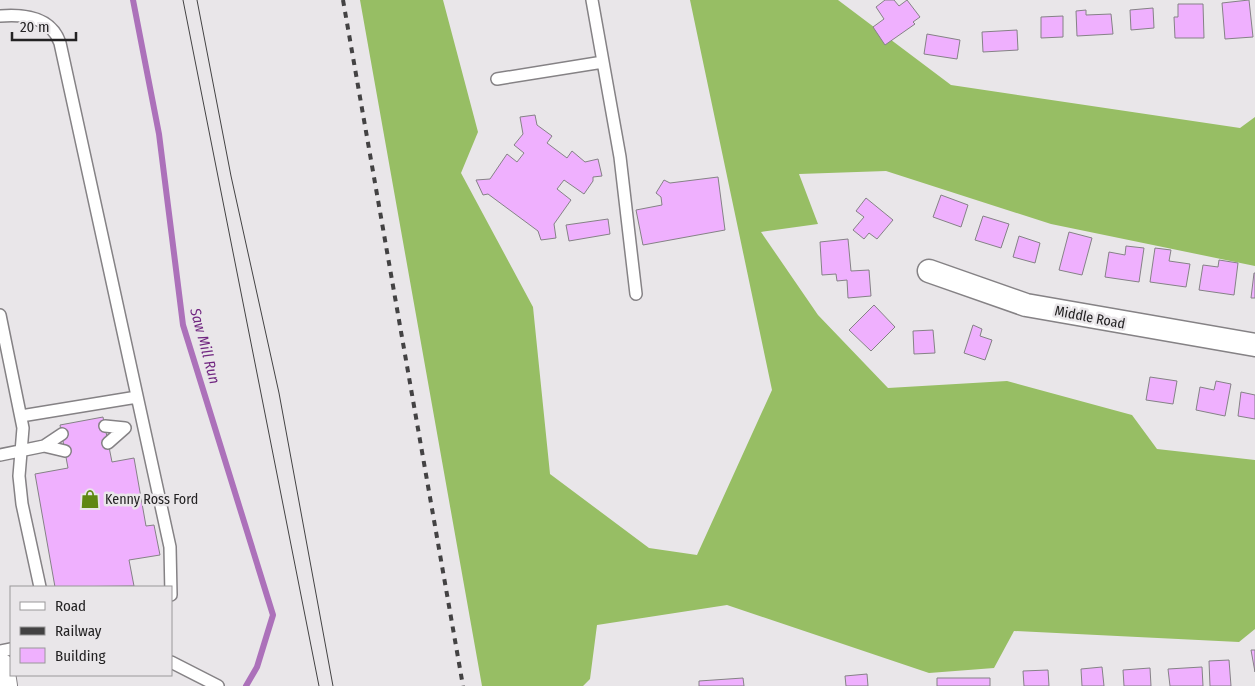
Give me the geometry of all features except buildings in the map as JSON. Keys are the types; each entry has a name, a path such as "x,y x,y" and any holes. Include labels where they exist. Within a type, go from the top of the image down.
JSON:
{"main road":[{"path":"0,667 3,686"}],"street":[{"name":"Middle Road","path":"929,271 1026,305 1255,345"}],"lane":[{"path":"592,0 620,157 636,294"},
{"path":"0,16 16,14 34,18 49,25 56,33 170,546 171,586"},
{"path":"497,79 603,62"},
{"path":"0,315 21,416 23,450 19,476 22,504 40,586"},
{"path":"21,416 137,397"},
{"path":"105,426 125,428 143,424"},
{"path":"108,443 125,428"},
{"path":"0,455 44,446 62,434"},
{"path":"44,446 65,451"},
{"path":"172,662 214,683"}],"green space":[{"path":"360,0 443,0 478,132 461,173 533,307 550,474 649,548 697,555 772,390 690,0 838,0 951,85 1240,128 1255,117 1255,266 1051,224 886,171 799,174 818,224 761,232 818,315 888,388 1007,381 1132,415 1157,449 1255,460 1255,629 1239,642 1014,631 994,668 929,673 727,605 597,625 590,679 583,686 482,686"}],"waterway":[{"name":"Saw Mill Run","path":"133,0 159,134 183,325 273,615 257,667 246,686"}],"tram line":[{"path":"183,0 319,686"},
{"path":"197,0 231,176 279,393 333,686"}],"railway":[{"path":"343,0 463,686"}],"place":[{"name":"Kenny Ross Ford","path":"90,499"}]}
